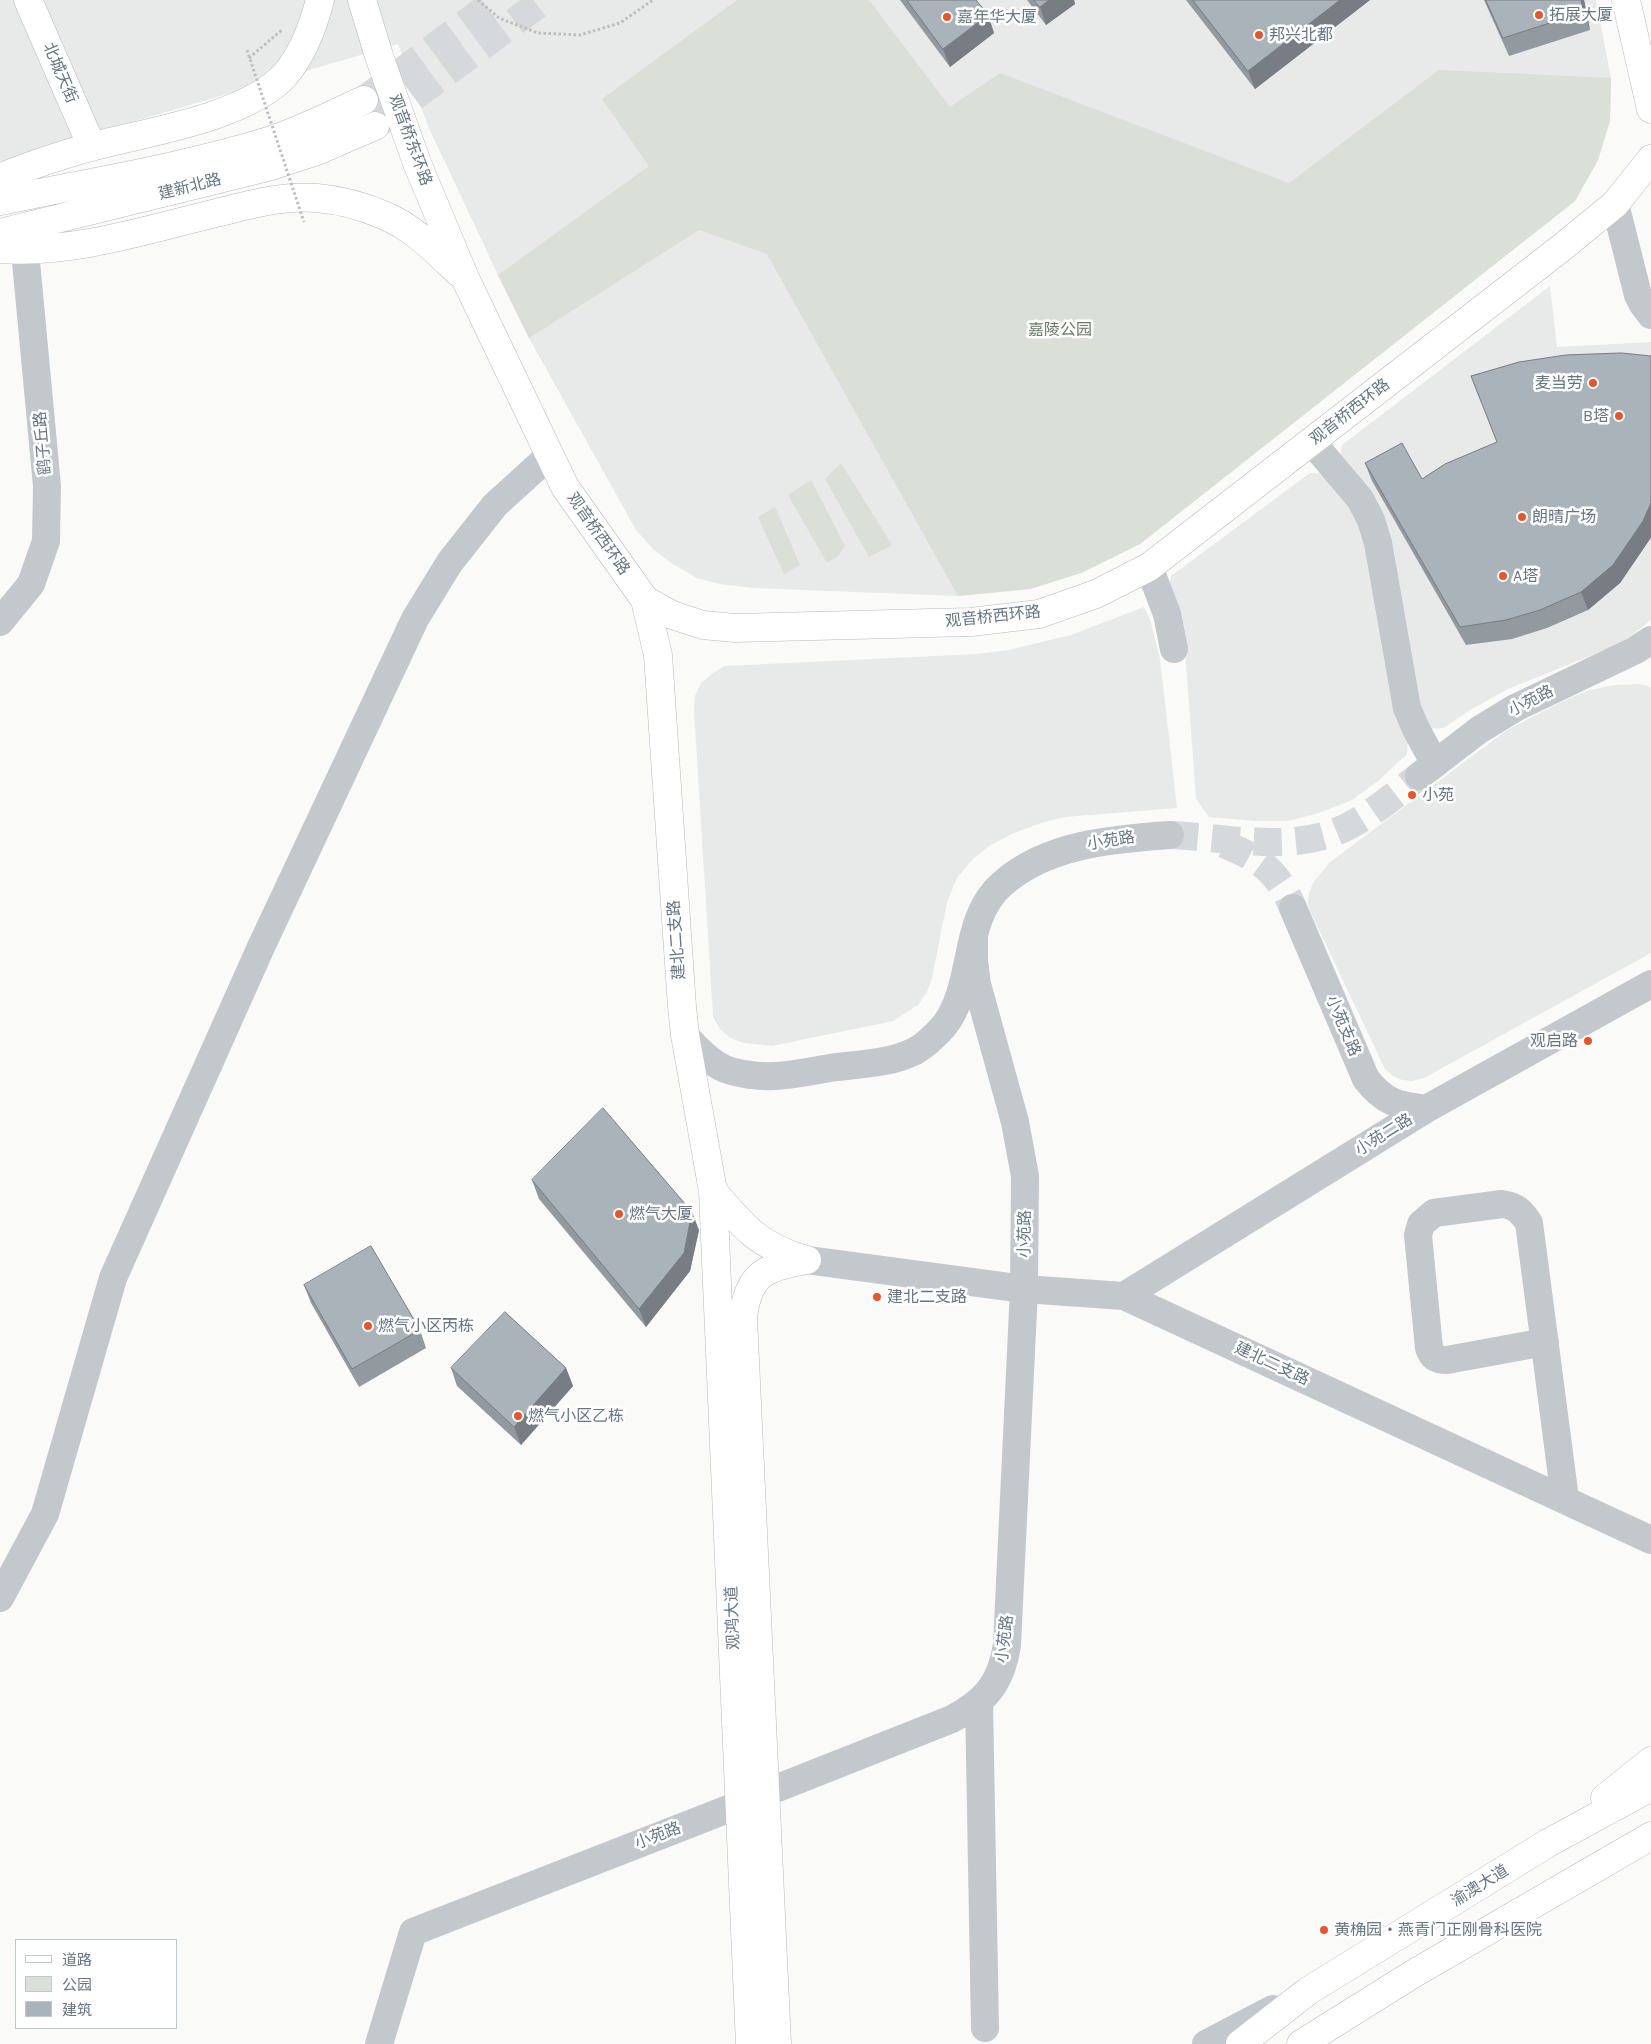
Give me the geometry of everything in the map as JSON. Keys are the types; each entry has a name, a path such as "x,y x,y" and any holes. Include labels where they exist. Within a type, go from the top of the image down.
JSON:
{"main road":[{"name":"北城天街","path":"28,0 92,147"},
{"path":"0,178 52,158 212,116 239,106 263,93 284,76 301,52 313,26 320,0"},
{"name":"观音桥东环路","path":"362,0 417,163 464,278"},
{"path":"1626,0 1651,109"},
{"name":"建新北路","path":"0,201 160,168 259,144 308,126 364,100"},
{"name":"建新北路","path":"0,233 268,168 317,151 375,126"},
{"name":"观音桥西环路","path":"464,278 565,487 645,600 672,615 703,625 735,628 971,622 1039,614 1096,594 1149,567 1560,250 1615,204 1651,159"},
{"path":"13,250 118,237 276,199 317,198 351,204 384,215 420,236 464,278"},
{"name":"建北二支路","path":"645,600 658,655 685,1035 713,1191 743,1227 763,1242 782,1253 807,1260"},
{"name":"观鸿大道","path":"713,1191 750,2044"},
{"name":"观鸿大道","path":"778,2044 743,1318 745,1299 753,1283 764,1272 779,1265 807,1260"},
{"path":"1548,1843 1651,1761"},
{"name":"渝澳大道","path":"1240,2044 1308,1991 1548,1843 1651,1787"},
{"path":"1301,2044 1414,1974 1651,1836"}],"street":[{"path":"1615,204 1638,294 1651,315"},
{"name":"鹞子丘路","path":"0,622 31,584 46,541 47,486 13,250"},
{"name":"小苑路","path":"1312,442 1360,499 1371,520 1378,543 1407,708 1416,729 1427,770 1479,730 1515,708 1636,650 1651,640"},
{"path":"0,1598 45,1514 113,1278 261,947 415,619 450,562 496,505 550,455"},
{"path":"1149,567 1167,614 1174,649"},
{"name":"小苑路","path":"685,1035 710,1060 725,1068 751,1075 779,1075 899,1057 915,1050 930,1040 944,1025 958,996 980,915 989,899 1001,885 1015,874 1034,864 1075,847 1094,843 1170,835"},
{"name":"小苑支路","path":"1293,908 1366,1079 1387,1100 1400,1105 1426,1109"},
{"name":"小苑路","path":"379,2044 413,1932 952,1719 978,1702 999,1677 1007,1644 1024,1289 1025,1176 1015,1122 977,984 974,961 974,936"},
{"name":"小苑二路","path":"1124,1296 1426,1109 1651,984"},
{"path":"1545,1342 1446,1360 1438,1360 1432,1355 1429,1348 1418,1235 1421,1224 1434,1213 1502,1204 1513,1205 1522,1211 1529,1222 1566,1499"},
{"name":"建北二支路","path":"807,1260 1024,1289 1124,1296 1651,1540"},
{"path":"978,1702 985,2028"},
{"path":"1319,2044 1414,1974"},
{"path":"1206,2044 1308,1991"}],"path":[{"path":"478,0 499,18 538,33 580,35 620,23 653,0"},
{"path":"250,58 283,29"},
{"path":"247,50 304,222"}],"shaded area":[{"path":"0,0 1596,0 1611,78 1610,121 1598,160 1575,201 1140,544 1081,573 1030,589 958,596 753,588 720,584 697,578 671,563 653,549 636,530 529,338 498,275 428,126 398,44 81,137 0,169"},
{"name":"朗晴广场","path":"1550,286 1557,347 1651,342 1651,620 1622,643 1508,689 1470,710 1444,728 1426,729 1340,458 1342,445"},
{"path":"1310,473 1327,473 1363,523 1408,736 1407,754 1378,781 1352,800 1319,813 1288,821 1254,821 1209,817 1196,799 1185,650 1169,587 1171,576"},
{"path":"1144,607 1150,619 1160,659 1177,808 1065,817 1014,833 989,846 973,859 957,878 947,902 932,978 927,992 918,1005 893,1021 772,1046 744,1043 730,1038 719,1028 713,1016 694,711 695,696 701,683 725,666 976,654 1009,650 1071,635"},
{"path":"1639,684 1651,687 1651,953 1424,1078 1412,1081 1402,1080 1393,1076 1385,1069 1310,911 1308,903 1309,893 1313,883 1329,863 1507,730 1589,690 1616,685"}],"green space":[{"name":"嘉陵公园","path":"737,0 869,0 950,107 1000,73 1289,183 1439,70 1611,78 1610,121 1598,160 1575,201 1140,544 1081,573 1030,589 958,596 767,254 699,230 529,338 498,275 649,166 602,99"},
{"path":"841,463 892,545 869,557 825,479"},
{"path":"811,480 845,546 838,556 827,563 788,495"},
{"path":"775,507 800,565 784,574 758,517"}],"building":[{"name":"嘉年华大厦","path":"907,0 976,0 988,15 943,49"},
{"path":"1034,0 1049,0 1040,7"},
{"name":"邦兴北都","path":"1193,0 1340,0 1248,71"},
{"path":"1486,0 1581,0 1584,12 1503,38"},
{"name":"朗晴广场","path":"1622,353 1651,356 1651,503 1643,521 1613,565 1581,592 1540,610 1506,620 1460,627 1365,463 1402,443 1422,479 1445,464 1497,442 1471,376 1519,362 1566,355"},
{"name":"燃气大厦","path":"603,1108 692,1212 684,1253 639,1309 532,1180"},
{"name":"燃气小区丙栋","path":"371,1246 420,1330 352,1369 304,1285"},
{"name":"燃气小区乙栋","path":"505,1312 566,1368 514,1427 451,1368"}],"tunnel":[{"path":"364,100 497,0"},
{"path":"380,122 544,0"},
{"path":"1170,835 1273,842 1314,838 1333,833 1356,822 1378,808 1419,776"},
{"path":"1224,844 1248,855 1266,867 1281,884 1293,908"}],"place":[{"name":"拓展大厦","path":"1539,15"},
{"name":"嘉年华大厦","path":"947,17"},
{"name":"邦兴北都","path":"1259,35"},
{"name":"麦当劳","path":"1593,383"},
{"name":"B塔","path":"1619,416"},
{"name":"朗晴广场","path":"1522,517"},
{"name":"A塔","path":"1503,576"},
{"name":"小苑","path":"1412,795"},
{"name":"观启路","path":"1588,1041"},
{"name":"燃气大厦","path":"619,1214"},
{"name":"建北二支路","path":"877,1297"},
{"name":"燃气小区丙栋","path":"368,1326"},
{"name":"燃气小区乙栋","path":"518,1416"},
{"name":"黄桷园‧燕青门正刚骨科医院","path":"1324,1930"}]}
